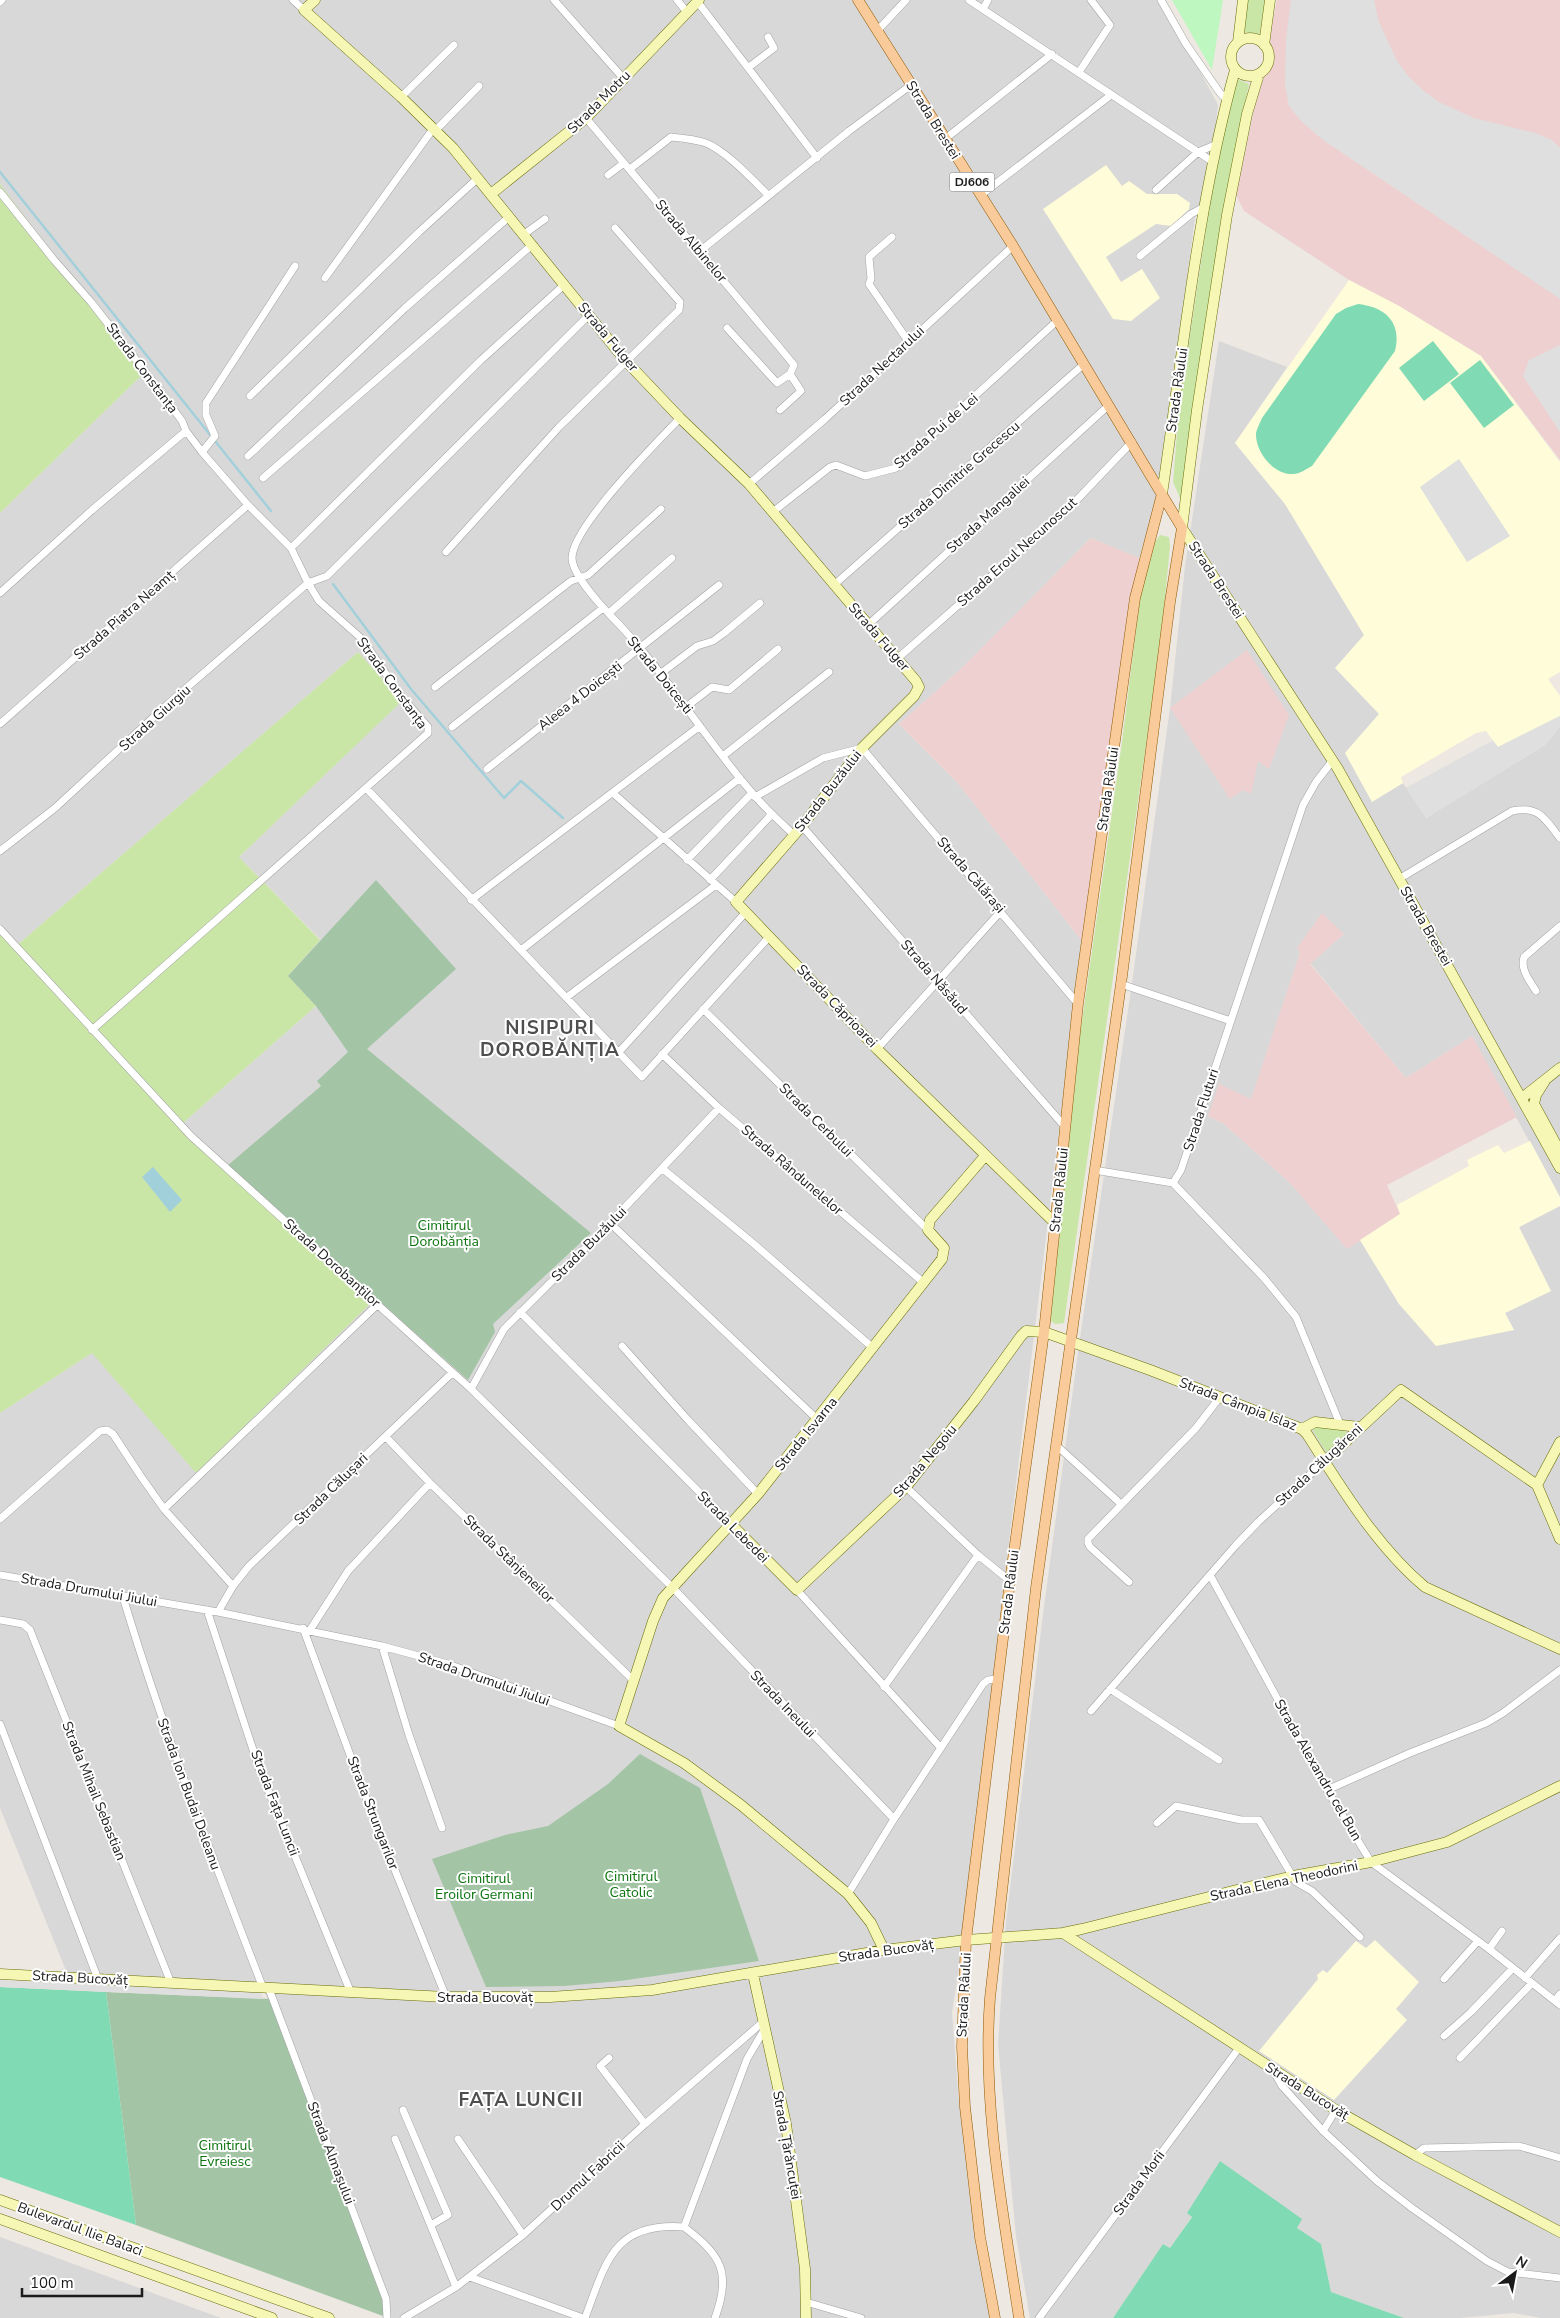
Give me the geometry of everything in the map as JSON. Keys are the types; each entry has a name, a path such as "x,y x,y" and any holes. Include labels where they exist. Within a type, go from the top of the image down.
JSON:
{"main road":[{"name":"Strada Brestei","path":"858,0 1013,246 1182,528"},
{"name":"Strada Râului","path":"996,2318 980,2237 965,2106 962,2047 966,1940 1010,1581 1044,1332 1078,1004 1135,598 1162,494"},
{"name":"Strada Râului","path":"1018,2318 996,2164 990,2102 988,2024 995,1939 1036,1588 1121,984 1176,561 1182,528"}],"street":[{"name":"Strada Fulger","path":"293,0 453,148 625,360 680,418 750,484 916,681"},
{"path":"304,10 315,0"},
{"path":"554,0 623,78"},
{"path":"677,0 687,12"},
{"path":"877,30 906,0"},
{"path":"969,0 1080,72 1111,95 1212,162"},
{"path":"983,9 988,0"},
{"path":"1080,72 1110,25 1091,0"},
{"path":"1161,0 1186,44 1220,93 1227,100"},
{"name":"Strada Râului","path":"1162,494 1204,207 1215,145 1236,70 1231,58 1232,49 1238,42 1243,0"},
{"name":"Strada Râului","path":"1182,528 1196,410 1227,215 1247,114 1259,74 1265,68 1268,60 1268,53 1264,45 1270,0"},
{"path":"698,1 817,158"},
{"name":"Strada Motru","path":"490,194 586,118 698,1"},
{"path":"749,67 774,48 768,37"},
{"path":"1238,42 1250,38 1264,45"},
{"path":"400,97 454,45"},
{"path":"945,139 1052,54"},
{"path":"1236,70 1247,76 1259,74"},
{"path":"700,251 849,131 911,85"},
{"path":"325,278 434,130 479,86"},
{"path":"981,195 1111,95"},
{"name":"Strada Albinelor","path":"586,118 700,251 794,366 790,374"},
{"path":"630,169 671,137 681,138 707,144 734,163 768,195"},
{"path":"1156,190 1198,152 1215,145"},
{"path":"608,175 624,163"},
{"path":"250,396 419,232 478,178"},
{"name":"Strada Constanța","path":"0,192 54,260 91,302 154,383 182,421 186,432 202,452 248,505 291,548 308,584 324,606 362,639 401,696 428,727 428,733 92,1030"},
{"path":"1140,256 1191,214 1204,207"},
{"path":"248,456 405,308 508,217"},
{"path":"523,235 545,219"},
{"path":"446,552 559,427 681,306 616,228"},
{"path":"892,237 869,256 871,279 869,284 908,342"},
{"path":"263,478 532,245"},
{"name":"Strada Nectarului","path":"750,484 826,419 1013,246"},
{"path":"202,452 215,436 206,415 206,403 295,266"},
{"path":"291,548 481,360 564,285"},
{"name":"Strada Giurgiu","path":"0,851 55,808 170,704 308,584 327,576 588,316"},
{"name":"Strada Pui de Lei","path":"774,511 830,467 836,465 865,476 896,468 1058,320"},
{"path":"727,328 777,383 790,374 801,391 780,410"},
{"name":"Strada Dimitrie Grecescu","path":"834,585 1084,364"},
{"name":"Strada Mangaliei","path":"868,625 1109,405"},
{"name":"Strada Doicești","path":"680,418 619,481 575,544 572,559 580,577 602,608 609,613 660,674 753,795 794,834"},
{"path":"0,593 92,510 186,432"},
{"name":"Strada Eroul Necunoscut","path":"898,658 1071,506 1132,442"},
{"name":"Strada Piatra Neamț","path":"0,724 248,505"},
{"path":"435,687 501,633 571,581 588,575 661,509"},
{"name":"Strada Brestei","path":"1182,528 1333,760 1559,1166"},
{"path":"1176,561 1183,554 1198,553"},
{"path":"609,613 672,558"},
{"name":"Aleea 4 Doicești","path":"487,769 719,585"},
{"path":"660,674 698,646 718,637 760,603"},
{"path":"452,727 602,608"},
{"path":"686,707 712,687 730,690 778,649"},
{"path":"723,756 829,672"},
{"name":"Strada Buzăului","path":"736,902 802,826 862,748 914,696 918,687 916,681"},
{"path":"471,900 614,794 700,726"},
{"path":"687,860 753,795 823,758 862,748"},
{"name":"Strada Călărași","path":"862,748 1078,1004"},
{"name":"Strada Fluturi","path":"1173,1183 1181,1170 1303,805 1316,782 1333,760"},
{"path":"521,950 694,812 740,778"},
{"path":"366,788 471,900 642,1076 770,936"},
{"name":"Strada Căprioarei","path":"614,794 662,839 736,902 877,1049 1056,1224"},
{"path":"1399,879 1512,811 1526,808 1538,812 1560,838"},
{"path":"710,880 772,814"},
{"name":"Strada Năsăud","path":"802,826 1066,1128"},
{"path":"567,997 716,885"},
{"path":"877,1049 1001,911"},
{"path":"619,1052 746,912"},
{"path":"1536,991 1524,971 1522,964 1524,958 1560,926"},
{"name":"Strada Dorobanților","path":"0,929 191,1136 471,1389 673,1588"},
{"path":"1121,984 1231,1022"},
{"name":"Strada Cerbului","path":"704,1009 928,1230"},
{"name":"Strada Rândunelelor","path":"662,1054 720,1108 924,1283"},
{"path":"1522,1098 1560,1068"},
{"path":"1546,1079 1536,1095 1534,1104 1558,1148 1559,1166"},
{"name":"Strada Buzăului","path":"471,1389 504,1329 663,1169 720,1108"},
{"path":"928,1230 930,1220 985,1156"},
{"path":"663,1169 754,1244 873,1348"},
{"path":"1094,1170 1173,1183 1264,1278 1296,1316 1340,1424"},
{"path":"610,1223 818,1420"},
{"name":"Strada Isvarna","path":"619,1726 653,1621 664,1598 758,1494 818,1420 942,1259 944,1248 928,1230"},
{"path":"164,1509 378,1304"},
{"name":"Strada Lebedei","path":"520,1312 797,1590 940,1747"},
{"name":"Strada Negoiu","path":"797,1590 906,1487 974,1401 1021,1336 1026,1331 1044,1332"},
{"name":"Strada Câmpia Islaz","path":"1044,1332 1071,1340 1302,1429 1378,1537 1399,1563 1425,1587 1560,1649"},
{"path":"622,1346 758,1494"},
{"name":"Strada Călușari","path":"218,1612 232,1586 250,1566 452,1373"},
{"name":"Strada Călugăreni","path":"1091,1711 1258,1522 1401,1390 1537,1485"},
{"path":"1129,1582 1088,1543 1092,1535 1121,1504 1196,1428 1220,1397"},
{"path":"1302,1429 1315,1422 1359,1427"},
{"path":"0,1519 100,1431 107,1430 113,1434 164,1509 232,1586"},
{"name":"Strada Stânjeneilor","path":"386,1437 430,1484 634,1681"},
{"path":"1560,1442 1537,1485 1560,1539"},
{"path":"1056,1445 1121,1504"},
{"path":"306,1629 348,1571 430,1484"},
{"path":"906,1487 978,1555 1010,1581"},
{"path":"884,1687 978,1555"},
{"name":"Strada Drumului Jiului","path":"0,1575 218,1612 382,1646 448,1664 619,1726 684,1763 741,1805 848,1894 871,1923 884,1950"},
{"name":"Strada Alexandru cel Bun","path":"1210,1575 1327,1790 1371,1862 1478,1941 1557,2003"},
{"name":"Strada Ineului","path":"673,1588 894,1819"},
{"name":"Strada Ion Budai Deleanu","path":"123,1597 179,1769 266,1988"},
{"name":"Strada Fața Luncii","path":"207,1610 259,1768 351,1993"},
{"name":"Strada Mihail Sebastian","path":"0,1620 23,1624 30,1630 171,1983"},
{"name":"Strada Strungarilor","path":"306,1629 366,1798 446,1997"},
{"path":"382,1646 409,1735 442,1828"},
{"path":"1327,1790 1486,1722 1503,1713 1560,1670"},
{"path":"848,1894 940,1747 983,1684 988,1680 998,1679"},
{"path":"1110,1689 1219,1760"},
{"path":"0,1724 98,1979"},
{"name":"Strada Elena Theodorini","path":"995,1939 1063,1933 1292,1876 1371,1862 1447,1842 1560,1786"},
{"path":"1157,1823 1176,1806 1242,1820 1258,1820 1298,1884 1314,1893 1360,1937"},
{"path":"1488,1949 1502,1931"},
{"name":"Strada Bucovăț","path":"1063,1933 1336,2110 1415,2155 1560,2232"},
{"path":"1525,1978 1560,1938"},
{"name":"Strada Bucovăț","path":"0,1974 446,1997 550,1997 652,1990 884,1950 966,1940 995,1939"},
{"path":"1444,1979 1478,1941"},
{"path":"1444,2036 1471,2012 1513,1968"},
{"name":"Strada Țărăncuței","path":"753,1974 786,2124 805,2269 806,2318"},
{"path":"1460,2058 1532,1983"},
{"name":"Strada Almașului","path":"266,1988 386,2299 388,2318"},
{"path":"1557,2003 1560,1994"},
{"path":"684,2226 747,2059 764,2026"},
{"name":"Drumul Fabricii","path":"404,2318 456,2287 524,2235 645,2124 764,2026"},
{"name":"Strada Morii","path":"1039,2318 1239,2048"},
{"path":"610,2058 600,2066 645,2124"},
{"path":"1273,2070 1282,2086 1323,2130 1377,2181 1487,2261 1508,2272 1560,2278"},
{"path":"403,2110 448,2215 431,2225"},
{"path":"1323,2130 1336,2110"},
{"path":"458,2138 524,2235"},
{"path":"395,2139 456,2287"},
{"path":"1415,2155 1424,2148 1519,2146 1560,2158"},
{"name":"Bulevardul Ilie Balaci","path":"0,2200 329,2318"},
{"name":"Bulevardul Ilie Balaci","path":"0,2219 272,2318"},
{"path":"470,2277 584,2318 604,2265 618,2245 632,2235 650,2228 668,2225 684,2226 704,2242 722,2267 723,2287 721,2302 715,2318"},
{"path":"806,2302 861,2318"}],"shaded area":[{"path":"0,0 1162,0 1218,105 1210,178 1195,218 1157,502 1139,558 1091,538 963,667 899,724 957,782 1082,941 1004,1583 962,1951 952,2012 958,2092 970,2200 990,2318 389,2318 383,2316 386,2299 263,1988 69,1978 0,1808 0,1413 92,1353 369,1305 183,1123 316,1006 288,976 320,939 239,857 401,701 358,652 15,947 0,930 0,513 144,373 0,184"},
{"path":"1277,0 1560,0 1560,460 1481,356 1399,306 1349,280 1244,211 1236,195"},
{"path":"1291,0 1374,0 1379,22 1397,61 1409,77 1424,91 1439,102 1474,118 1535,133 1552,140 1560,148 1560,299 1323,140 1302,122 1289,106 1285,85 1286,39"},
{"path":"1106,165 1122,186 1129,181 1147,194 1177,194 1190,203 1189,209 1171,226 1156,224 1106,257 1121,282 1142,269 1160,298 1131,321 1113,319 1043,209"},
{"path":"1349,280 1399,306 1481,356 1560,462 1560,672 1548,679 1560,696 1560,716 1498,747 1486,731 1476,733 1401,777 1403,783 1372,802 1345,753 1379,714 1335,668 1364,635 1285,504 1235,443"},
{"path":"1219,341 1287,367 1235,443 1285,504 1364,635 1379,714 1345,753 1372,801 1403,783 1426,818 1545,745 1560,726 1560,1198 1472,1036 1406,1078 1310,963 1344,934 1297,948 1300,953 1251,1100 1208,1116 1224,1124 1289,1182 1347,1248 1360,1240 1399,1304 1514,1330 1505,1313 1551,1291 1519,1227 1560,1206 1560,2318 1541,2318 1513,2313 1461,2318 1404,2318 1331,2292 1321,2244 1188,2213 1192,2216 1170,2248 1163,2244 1113,2318 1030,2318 1016,2237 998,2044 1006,1922 1042,1622 1078,1352 1170,708 1185,566"},
{"path":"1560,345 1560,432 1523,376 1529,360"},
{"path":"1459,459 1510,536 1467,562 1420,487"},
{"path":"1091,538 1139,558 1082,941 957,782 899,724 963,667"},
{"path":"1247,650 1289,715 1269,769 1258,761 1251,794 1243,790 1230,799 1170,708"},
{"path":"1560,716 1560,726 1545,745 1426,818 1406,788 1484,745 1493,741 1498,747"},
{"path":"1322,913 1344,934 1310,964 1406,1078 1472,1036 1517,1117 1387,1185 1400,1214 1347,1249 1289,1182 1224,1124 1208,1116 1219,1084 1251,1099 1300,953 1297,948"},
{"path":"1530,1141 1560,1197 1560,1206 1519,1227 1551,1291 1505,1313 1514,1330 1436,1346 1399,1304 1360,1240 1400,1214 1397,1205 1469,1166 1467,1160 1498,1145 1504,1153"},
{"path":"1375,1940 1419,1982 1396,2009 1407,2020 1334,2100 1259,2051 1318,1979 1317,1975 1323,1970 1327,1973 1356,1941 1366,1948"},
{"path":"0,1980 261,1992 263,1999 0,1987"},
{"path":"0,2237 221,2318 0,2318"}],"green space":[{"path":"1172,0 1223,0 1212,70"},
{"path":"1247,0 1265,0 1260,34 1242,32"},
{"path":"1235,78 1249,84 1222,213 1181,500 1173,482 1179,409 1209,209"},
{"path":"0,184 144,373 0,513"},
{"path":"1358,304 1377,309 1390,318 1396,332 1395,351 1312,466 1296,474 1279,471 1267,461 1259,448 1256,433 1262,418 1336,314"},
{"path":"1433,341 1459,374 1424,401 1399,368"},
{"path":"1480,360 1514,405 1484,428 1450,383"},
{"path":"1160,535 1169,537 1170,546 1161,639 1064,1323 1055,1324 1048,1318 1078,1049 1122,742 1142,583 1155,542"},
{"path":"358,652 402,701 239,857 320,940 288,976 316,1006 183,1123 369,1305 196,1473 92,1353 0,1413 0,930 15,947"},
{"name":"Cimitirul Dorobănția","path":"376,880 456,969 367,1049 591,1233 493,1324 495,1332 468,1380 227,1166 321,1086 317,1081 348,1052 316,1006 288,976"},
{"path":"1315,1426 1345,1429 1347,1435 1327,1453 1313,1431"},
{"name":"Cimitirul Catolic","path":"640,1754 700,1788 759,1961 620,1981 564,1986 486,1987 432,1859 505,1835 548,1826 608,1784"},
{"path":"0,1987 106,1992 136,2225 0,2177"},
{"name":"Cimitirul Evreiesc","path":"106,1992 271,1999 386,2299 383,2316 136,2225"},
{"path":"1220,2161 1302,2219 1297,2228 1321,2244 1331,2292 1404,2318 1113,2318 1163,2244 1170,2248 1192,2217 1187,2213"}],"water":[{"path":"153,1167 182,1200 170,1212 142,1177"}],"waterway":[{"path":"0,172 271,511"},
{"path":"333,584 411,689 504,798 521,781 563,818"}],"district":[{"name":"NISIPURI DOROBĂNȚIA","path":"550,1039"},
{"name":"FAȚA LUNCII","path":"521,2100"}],"park label":[{"name":"Cimitirul Eroilor Germani","path":"484,1886"}]}
